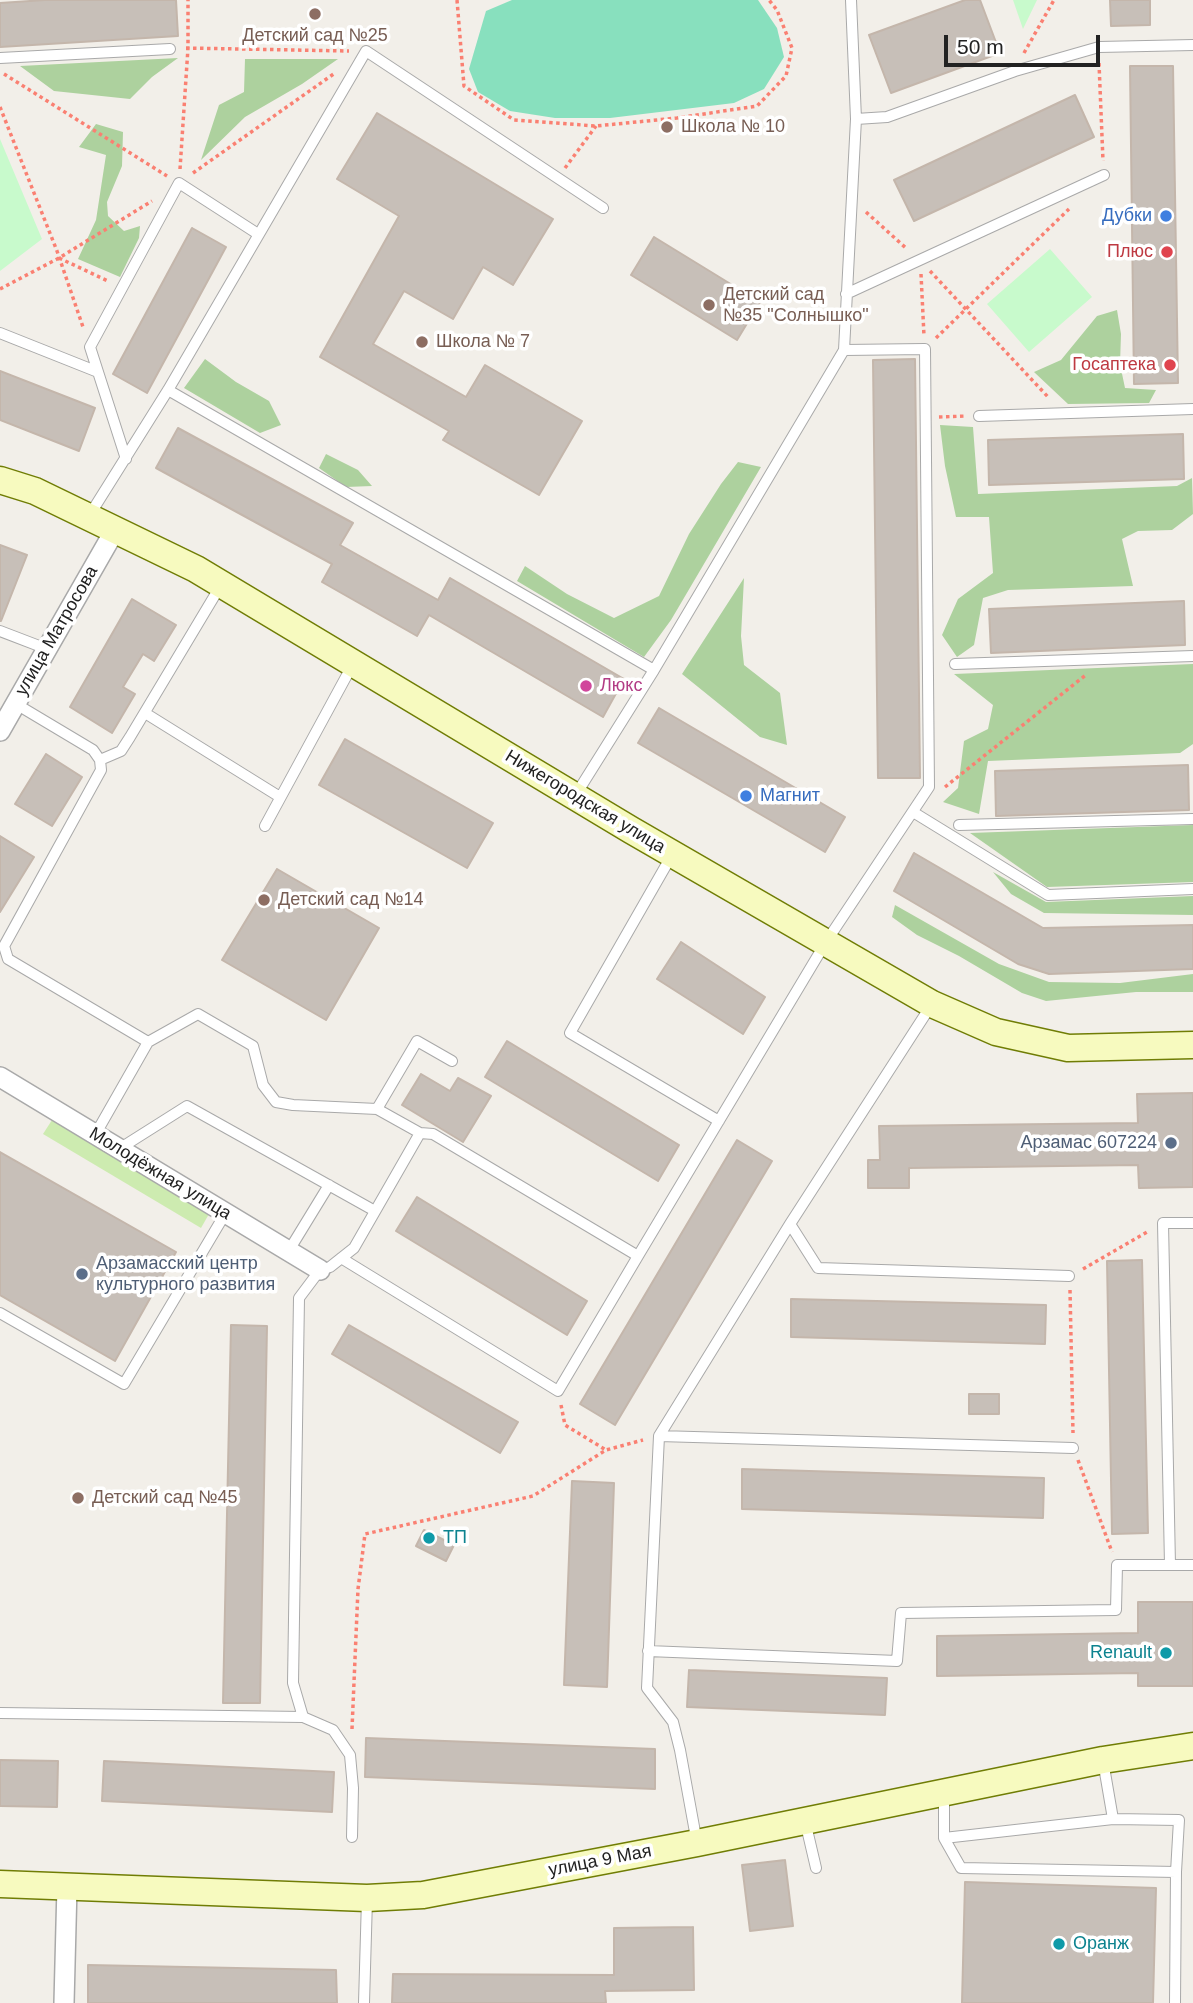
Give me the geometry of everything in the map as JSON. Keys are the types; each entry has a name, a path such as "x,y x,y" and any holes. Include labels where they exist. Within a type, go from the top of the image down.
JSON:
{"street":[{"name":"Нижегородская улица","path":"0,480 35,491 196,569 673,854 932,1004 996,1032 1068,1048 1193,1045"},
{"name":"улица Матросова","path":"0,731 115,530"},
{"name":"Молодёжная улица","path":"0,1077 320,1270"},
{"name":"улица 9 Мая","path":"0,1884 367,1898 423,1895 696,1843 1103,1760 1193,1746"},
{"path":"64,2003 67,1886"}],"lane":[{"path":"575,796 654,670 844,351 856,119 851,0"},
{"path":"856,119 887,117 1015,71 1099,47 1193,45"},
{"path":"0,58 170,49"},
{"path":"89,517 168,390 366,51 603,208"},
{"path":"846,295 1104,175"},
{"path":"126,459 90,347 179,183 258,234"},
{"path":"0,333 98,372"},
{"path":"341,1258 558,1391 826,942 929,787 925,349 844,351"},
{"path":"168,390 654,670"},
{"path":"979,416 1193,409"},
{"path":"100,760 121,751 221,584"},
{"path":"0,631 47,649"},
{"path":"955,664 1193,656"},
{"path":"265,826 353,663"},
{"path":"16,704 93,750 100,760 101,769 2,950 8,959 148,1042"},
{"path":"145,713 280,797"},
{"path":"913,812 1048,895 1193,889"},
{"path":"959,825 1193,819"},
{"path":"673,854 570,1033 719,1121"},
{"path":"696,1843 673,1722 647,1688 659,1436 790,1224 932,1004"},
{"path":"95,1135 148,1042 198,1014 253,1046 263,1085 275,1102 377,1109 420,1133 433,1134 638,1256"},
{"path":"377,1109 417,1041 452,1061"},
{"path":"119,1149 187,1106 375,1211"},
{"path":"303,1717 293,1683 299,1298 320,1270 330,1267 354,1248 420,1133"},
{"path":"288,1252 329,1185"},
{"path":"0,1313 124,1384 225,1214"},
{"path":"1170,1565 1163,1223 1193,1223"},
{"path":"790,1224 818,1268 1069,1276"},
{"path":"659,1436 1073,1448"},
{"path":"648,1651 897,1661 901,1613 1116,1610 1117,1565 1193,1565"},
{"path":"0,1713 303,1717 332,1730 350,1755 354,1788 352,1837"},
{"path":"1103,1760 1113,1819"},
{"path":"944,1792 944,1838 961,1868 1175,1872"},
{"path":"944,1838 1113,1819 1179,1820 1175,1872 1175,2003"},
{"path":"805,1820 816,1868"},
{"path":"365,2003 367,1898"}],"path":[{"path":"0,71 179,183 188,48 188,0"},
{"path":"457,0 464,86 514,120 596,126 757,106 786,76 792,48 777,10 769,0"},
{"path":"1015,71 1054,0"},
{"path":"170,49 366,51"},
{"path":"0,107 59,258 90,347"},
{"path":"560,179 566,166 596,126"},
{"path":"852,199 920,261 1062,413"},
{"path":"59,258 122,287"},
{"path":"920,261 925,349"},
{"path":"925,418 979,416"},
{"path":"945,786 1107,659"},
{"path":"1117,1565 1073,1448 1069,1276 1163,1223"},
{"path":"558,1391 565,1425 606,1450"},
{"path":"350,1755 358,1589 365,1534 533,1496 606,1450 659,1436"}],"green space":[{"path":"512,0 758,0 777,28 784,57 764,89 734,103 610,118 555,118 510,111 478,92 469,69 486,11"},
{"path":"1013,0 1037,0 1023,29"},
{"path":"178,58 152,77 130,99 54,91 20,66"},
{"path":"245,59 338,59 302,84 245,117 201,160 219,105 244,92"},
{"path":"96,124 123,132 122,166 107,202 108,216 124,231 140,226 139,238 120,277 78,259 96,220 106,155 79,147"},
{"path":"0,139 42,239 0,271"},
{"path":"1050,249 1092,297 1029,352 987,304"},
{"path":"1117,310 1121,334 1120,364 1125,388 1156,390 1149,403 1068,404 1034,372 1061,360 1097,316"},
{"path":"205,359 236,382 269,401 281,425 260,433 184,388"},
{"path":"940,425 973,427 978,494 1177,486 1192,478 1193,514 1172,530 1138,531 1122,539 1133,586 1008,590 983,598 974,645 957,657 942,635 958,599 993,573 989,517 956,517"},
{"path":"326,454 358,470 372,486 346,487 319,468"},
{"path":"738,462 761,467 671,620 644,657 517,581 525,566 567,594 614,618 659,596 689,534"},
{"path":"744,578 741,636 744,665 780,693 787,745 760,737 682,674"},
{"path":"1193,664 1193,744 1180,753 988,761 979,814 943,802 958,788 964,741 988,729 993,705 954,674"},
{"path":"1193,825 1193,882 1047,887 970,833"},
{"path":"993,872 1046,902 1193,896 1193,915 1044,913 1011,894"},
{"path":"895,905 999,964 1049,982 1120,983 1193,974 1193,992 1136,992 1046,1001 1022,993 917,935 892,917"},
{"path":"52,1120 209,1214 201,1228 43,1134"}],"building":[{"path":"45,0 176,0 178,36 0,47 0,3"},
{"path":"965,0 980,0 1000,53 891,93 869,35"},
{"path":"1110,0 1150,0 1150,25 1111,26"},
{"path":"1130,66 1173,66 1178,383 1134,384"},
{"path":"1075,95 1094,137 914,221 894,180"},
{"path":"377,113 553,219 513,285 483,267 453,319 404,291 373,344 466,397 485,365 582,421 539,495 443,440 449,431 320,357 399,216 337,179"},
{"path":"192,228 226,247 147,393 113,374"},
{"path":"654,237 760,302 737,340 631,275"},
{"path":"915,359 920,778 878,778 873,360"},
{"path":"0,371 95,408 79,451 0,420"},
{"path":"178,428 353,523 340,545 438,600 450,578 624,679 603,717 429,615 417,636 322,582 332,564 156,468"},
{"path":"1183,434 1184,479 989,485 988,440"},
{"path":"0,545 27,555 1,621 0,621"},
{"path":"132,599 176,625 154,661 143,654 123,687 135,694 112,733 70,707"},
{"path":"1184,601 1185,645 991,653 989,609"},
{"path":"659,708 845,817 825,852 638,743"},
{"path":"345,739 493,823 467,868 319,785"},
{"path":"46,754 82,777 52,826 15,804"},
{"path":"1188,765 1189,810 996,816 995,771"},
{"path":"0,836 34,857 0,912"},
{"path":"914,853 1043,928 1193,925 1193,969 1049,974 1018,964 894,891"},
{"path":"277,869 379,928 326,1020 222,960"},
{"path":"681,942 765,997 743,1034 657,979"},
{"path":"507,1041 679,1145 658,1181 485,1077"},
{"path":"421,1074 450,1091 458,1078 491,1096 463,1142 402,1105"},
{"path":"1193,1093 1193,1187 1139,1188 1138,1165 909,1168 909,1188 868,1188 868,1160 880,1160 879,1126 1138,1123 1137,1094"},
{"path":"737,1140 772,1161 615,1425 580,1404"},
{"name":"Арзамасский центр культурного развития","path":"0,1152 176,1252 115,1361 0,1295"},
{"path":"417,1197 587,1301 567,1335 396,1231"},
{"path":"1142,1260 1148,1533 1112,1534 1107,1261"},
{"path":"791,1299 1046,1305 1045,1344 791,1337"},
{"path":"231,1325 267,1326 260,1703 223,1703"},
{"path":"349,1325 518,1422 500,1453 332,1354"},
{"path":"969,1394 999,1394 999,1414 969,1414"},
{"path":"742,1469 1044,1478 1043,1518 742,1509"},
{"path":"572,1481 614,1483 607,1687 564,1685"},
{"name":"ТП","path":"424,1530 454,1545 446,1561 416,1546"},
{"path":"1138,1602 1193,1602 1193,1686 1138,1686 1138,1673 937,1676 937,1636 1138,1633"},
{"path":"689,1670 887,1678 885,1715 687,1707"},
{"path":"366,1738 655,1749 655,1789 365,1777"},
{"path":"0,1760 58,1761 57,1807 0,1806"},
{"path":"104,1761 334,1772 332,1812 102,1801"},
{"path":"785,1860 793,1926 750,1931 742,1865"},
{"name":"Оранж","path":"965,1882 1156,1888 1153,2003 962,2003"},
{"path":"693,1927 694,1990 605,1991 606,2003 392,2003 393,1974 614,1975 614,1928"},
{"path":"88,1965 336,1970 337,2003 88,2003"}],"place":[{"name":"Детский сад №25","path":"315,14"},
{"name":"Школа № 10","path":"667,127"},
{"name":"Дубки","path":"1166,216"},
{"name":"Плюс","path":"1167,252"},
{"name":"Детский сад №35 \"Солнышко\"","path":"709,305"},
{"name":"Школа № 7","path":"422,342"},
{"name":"Госаптека","path":"1170,365"},
{"name":"Люкс","path":"586,686"},
{"name":"Магнит","path":"746,796"},
{"name":"Детский сад №14","path":"264,900"},
{"name":"Арзамас 607224","path":"1171,1143"},
{"name":"Арзамасский центр культурного развития","path":"82,1274"},
{"name":"Детский сад №45","path":"78,1498"},
{"name":"ТП","path":"429,1538"},
{"name":"Renault","path":"1166,1653"},
{"name":"Оранж","path":"1059,1944"}]}
